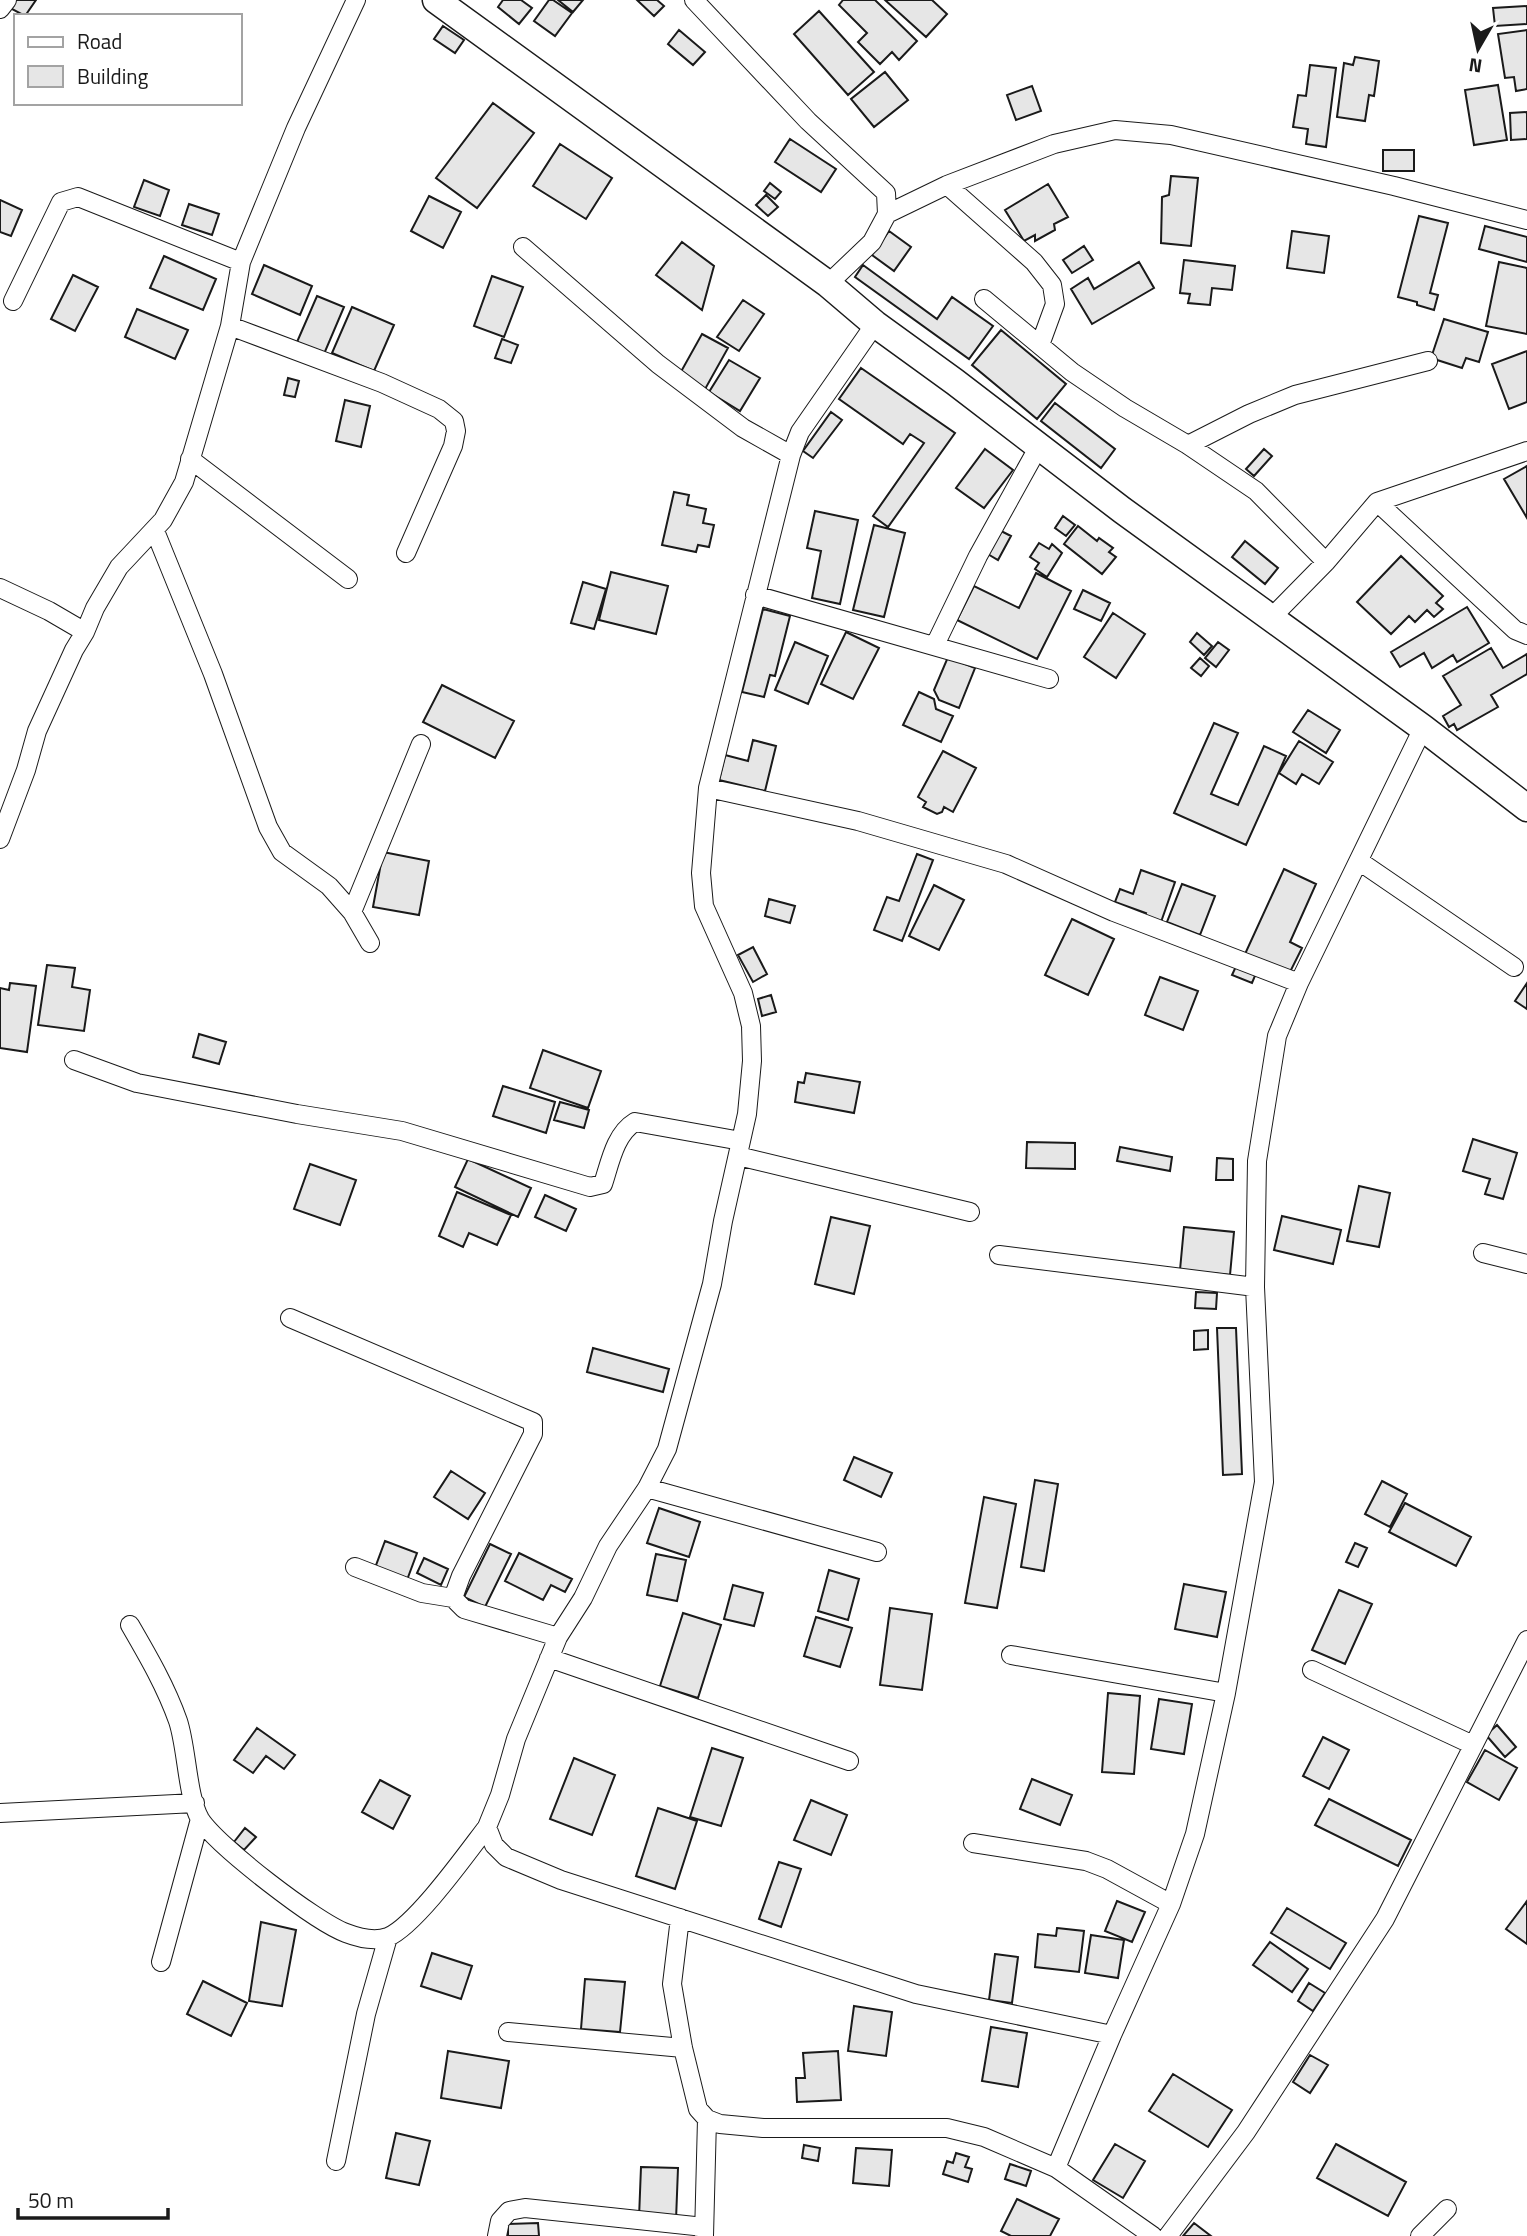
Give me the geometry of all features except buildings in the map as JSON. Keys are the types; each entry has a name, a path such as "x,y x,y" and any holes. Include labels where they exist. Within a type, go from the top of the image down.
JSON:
{"street":[{"path":"0,9 7,0"},
{"path":"0,839 26,770 37,731 95,608 119,567 155,531 176,498 191,459 230,326 241,262 296,128 356,0"},
{"path":"436,0 828,284 875,324 1122,510 1423,728 1527,808"},
{"path":"694,0 808,121 886,193 887,215 872,242 828,284"},
{"path":"887,215 947,184 1054,144 1115,130 1171,135 1394,186 1527,220"},
{"path":"947,184 1034,262 1052,285 1055,304 1040,345"},
{"path":"13,300 61,202 78,197 241,262"},
{"path":"523,247 658,364 744,428 791,455"},
{"path":"984,299 1072,372 1256,491 1326,562"},
{"path":"197,1811 225,1847 314,1914 344,1933 370,1940 388,1937 409,1922 487,1827 500,1795 516,1739 558,1637 583,1598 608,1546 647,1488 667,1449 712,1284 747,1114 752,1061 751,1026 743,993 704,906 701,873 708,788 791,455 800,432 875,324"},
{"path":"230,326 382,383 439,409 454,421 456,431 453,446 406,553"},
{"path":"1188,445 1249,414 1295,395 1428,361"},
{"path":"934,645 984,545 1039,446"},
{"path":"1271,618 1326,562 1377,502 1527,451"},
{"path":"191,459 348,579"},
{"path":"1377,502 1515,630 1527,635"},
{"path":"155,531 213,674 268,827 282,852 329,886 352,912 370,943"},
{"path":"0,588 49,611 85,632"},
{"path":"755,595 1049,679"},
{"path":"1056,2168 1171,1904 1195,1834 1226,1693 1264,1482 1255,1287 1257,1161 1277,1036 1299,983 1423,728"},
{"path":"352,912 421,744"},
{"path":"708,788 858,821 1006,864 1114,912 1299,983"},
{"path":"1359,861 1514,967"},
{"path":"74,1060 137,1083 297,1114 402,1130 590,1187 603,1184 619,1139 627,1127 635,1122 970,1212"},
{"path":"1483,1253 1527,1264"},
{"path":"999,1255 1255,1287"},
{"path":"290,1318 533,1422 533,1434 461,1576 453,1598"},
{"path":"647,1488 877,1552"},
{"path":"355,1567 422,1593 453,1598 464,1609 558,1637"},
{"path":"130,1625 158,1674 178,1722 197,1811 161,1962"},
{"path":"1168,2236 1246,2132 1385,1919 1527,1640"},
{"path":"1011,1655 1226,1693"},
{"path":"549,1658 849,1760"},
{"path":"1312,1670 1473,1745"},
{"path":"0,1813 197,1811"},
{"path":"487,1827 494,1845 506,1857 561,1880 916,1994 1112,2035"},
{"path":"973,1843 1086,1861 1107,1869 1171,1904"},
{"path":"680,1918 672,1984 683,2048 698,2109 708,2119 763,2128 947,2128 984,2137 1056,2168 1153,2236"},
{"path":"336,2161 366,2014 388,1937"},
{"path":"508,2032 683,2048"},
{"path":"497,2236 500,2221 509,2211 526,2208 704,2231 708,2119"},
{"path":"1420,2236 1447,2209"}]}
